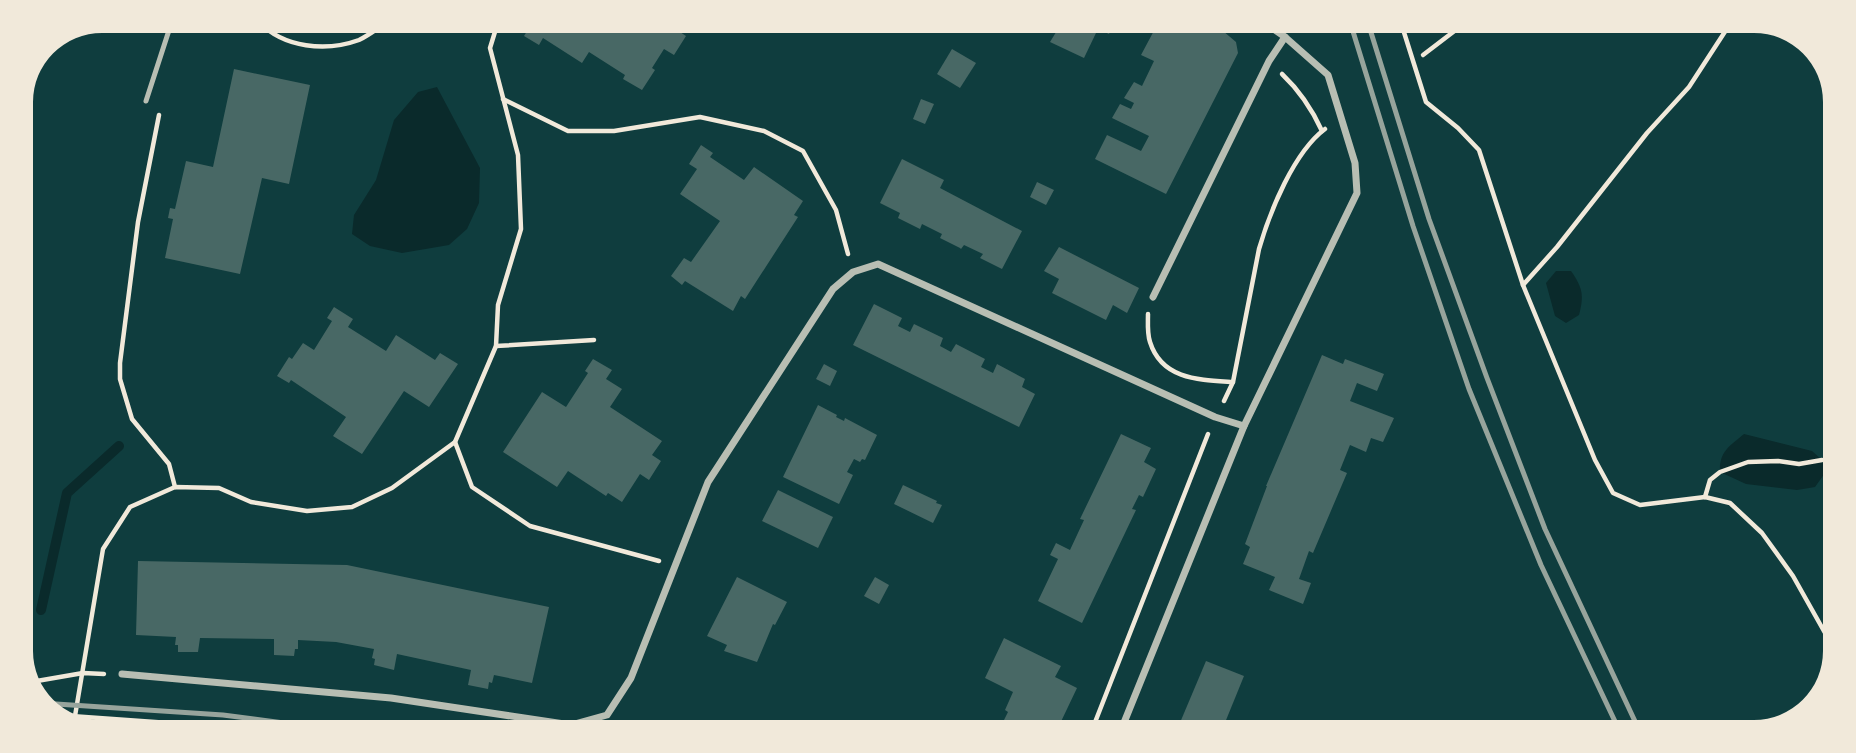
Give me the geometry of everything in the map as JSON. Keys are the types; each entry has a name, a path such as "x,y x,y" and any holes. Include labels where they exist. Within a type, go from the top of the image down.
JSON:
{"street":[{"path":"1125,720 1244,426 1357,193 1355,163 1328,75 1279,33"},
{"path":"1153,297 1269,61 1285,37"},
{"path":"590,720 607,715 631,678 708,482 833,289 853,272 878,264 1215,417 1244,426"},
{"path":"122,674 391,698 532,720"}],"lane":[{"path":"146,101 168,33"}],"path":[{"path":"276,33 289,41 323,48 360,40 370,33"},
{"path":"75,714 103,549 130,507 175,487 219,488 251,502 307,511 352,507 392,488 455,442 496,346 498,305 521,229 518,155 490,48 494,33"},
{"path":"1404,33 1426,102 1458,128 1479,150 1523,285 1595,460 1612,492 1640,505 1705,497 1730,503 1762,533 1793,576 1823,629"},
{"path":"1423,55 1452,33"},
{"path":"1523,285 1689,87 1724,33"},
{"path":"1294,85 1313,110 1322,131"},
{"path":"503,99 568,131 614,131 700,117 764,131 803,151 836,210 853,272"},
{"path":"163,104 158,117 138,222 120,379 132,419 169,464 175,487"},
{"path":"1096,720 1215,417 1233,382 1265,229 1301,155 1310,142 1329,127"},
{"path":"1153,297 1148,314 1149,341 1164,363 1183,376 1197,380 1233,382"},
{"path":"496,346 594,341"},
{"path":"455,442 472,487 530,526 675,566"},
{"path":"1705,497 1710,480 1720,472 1748,461 1799,464 1822,460"},
{"path":"40,680 83,673 122,674"},
{"path":"82,717 130,720"}],"water":[{"path":"437,87 480,168 479,203 467,229 449,245 402,253 370,246 352,234 354,215 376,180 394,120 418,92"},
{"path":"1556,271 1571,271 1581,292 1579,315 1566,323 1555,316 1546,283"},
{"path":"1744,434 1812,451 1822,460 1823,476 1815,487 1797,490 1746,484 1720,472 1721,459 1730,446"}],"building":[{"path":"526,33 682,33 686,36 674,55 664,49 642,90 623,79 625,75 589,52 582,63 543,38 539,45 524,36"},
{"path":"1056,33 1096,33 1084,58 1050,42"},
{"path":"1153,33 1225,33 1236,42 1238,53 1166,194 1095,159 1107,135 1141,151 1149,136 1112,118 1120,104 1131,109 1134,103 1124,98 1134,82 1142,86 1154,61 1141,55"},
{"path":"952,49 976,63 960,88 937,74"},
{"path":"234,69 310,85 289,184 262,178 240,274 165,258 173,219 168,218 170,208 175,209 186,161 213,167"},
{"path":"921,99 934,104 925,124 913,119"},
{"path":"701,145 713,153 710,157 744,180 754,167 803,201 794,215 798,217 745,299 741,296 733,311 685,281 682,285 671,276 684,258 691,262 720,221 680,194 697,169 689,164"},
{"path":"902,159 944,180 940,188 1022,231 1002,269 980,258 983,254 964,245 961,249 940,238 942,234 922,224 920,229 898,218 900,213 880,203"},
{"path":"1037,182 1054,190 1046,205 1030,197"},
{"path":"1059,247 1139,288 1127,313 1113,305 1106,320 1052,293 1059,279 1044,271"},
{"path":"874,304 902,318 898,326 910,332 914,324 943,338 940,346 951,352 956,344 985,359 981,367 993,373 997,364 1025,379 1022,387 1035,394 1019,427 853,345"},
{"path":"334,307 353,319 348,327 386,351 396,335 435,360 440,353 458,364 429,407 404,391 362,454 333,436 346,417 291,380 289,383 277,376 289,357 292,359 303,343 314,350 332,321 327,318"},
{"path":"1322,355 1343,364 1345,359 1384,374 1377,391 1357,383 1350,401 1394,418 1383,442 1371,438 1366,452 1350,445 1340,470 1347,473 1313,553 1309,551 1299,579 1311,583 1303,604 1269,590 1275,577 1243,564 1250,547 1245,544 1266,486"},
{"path":"593,359 612,370 606,379 622,389 610,407 662,441 652,455 661,461 649,480 640,474 622,502 608,493 606,496 568,471 557,487 503,452 542,392 566,407 588,373 585,371"},
{"path":"824,364 837,371 830,386 816,379"},
{"path":"818,405 837,415 836,417 844,421 845,418 877,435 865,460 860,462 854,459 847,472 853,475 839,504 783,477"},
{"path":"1121,434 1151,448 1144,462 1156,469 1143,497 1139,495 1132,509 1136,510 1082,623 1038,601 1058,559 1050,555 1056,543 1070,550 1084,520 1080,519"},
{"path":"903,485 942,505 933,523 894,504"},
{"path":"778,490 833,517 818,548 762,521"},
{"path":"138,561 347,565 549,607 532,683 494,675 488,689 468,685 471,670 397,654 394,670 374,665 374,649 336,642 298,640 298,649 295,649 294,656 274,655 274,639 200,638 198,652 178,652 176,637 136,635"},
{"path":"737,577 787,602 775,625 773,624 757,662 724,651 727,645 707,636"},
{"path":"875,577 889,585 879,604 864,596"},
{"path":"1004,638 1061,666 1055,677 1077,688 1062,720 1004,720 1008,712 1005,710 1013,692 985,678"},
{"path":"1206,661 1244,676 1226,720 1181,720"}],"waterway":[{"path":"41,610 67,493 119,446"}],"railway":[{"path":"1353,33 1413,226 1469,389 1541,565 1614,720"},
{"path":"1371,33 1429,219 1487,378 1545,529 1634,720"},
{"path":"59,704 261,720"}]}
